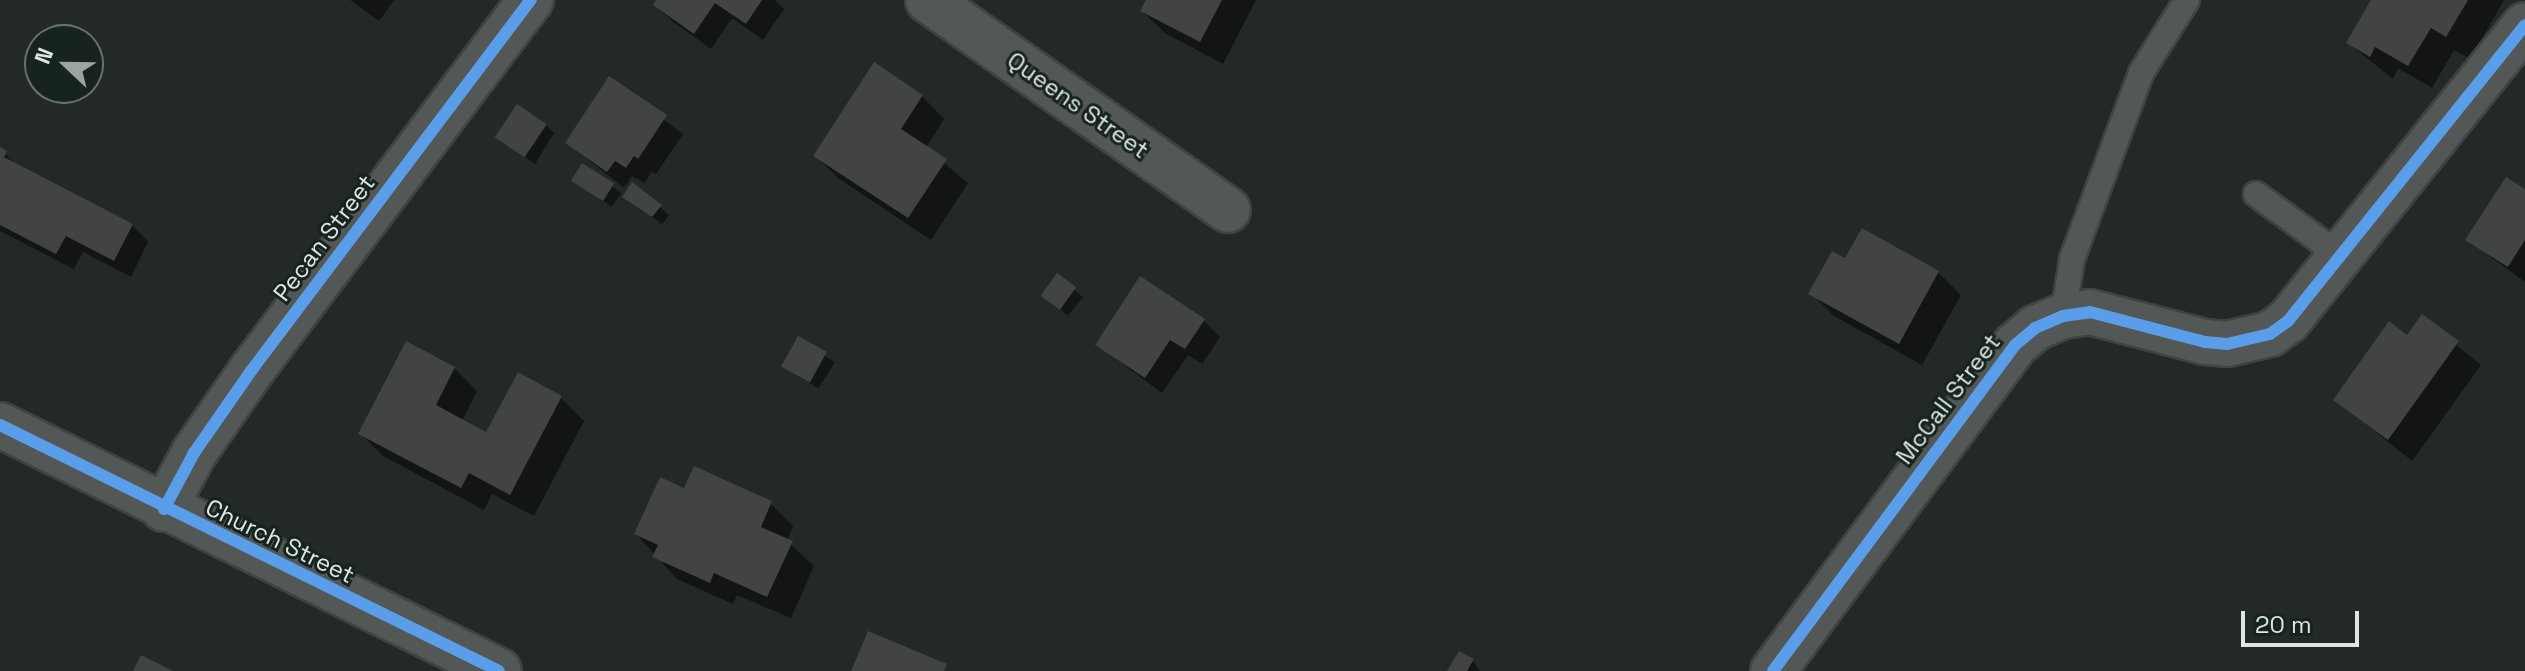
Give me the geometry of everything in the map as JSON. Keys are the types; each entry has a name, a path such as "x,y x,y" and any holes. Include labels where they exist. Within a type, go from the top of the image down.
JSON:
{"street":[{"name":"Pecan Street","path":"164,509 194,453 251,371 531,0"},
{"name":"Queens Street","path":"928,0 1228,210"},
{"name":"McCall Street","path":"1773,671 2015,345 2035,328 2063,316 2090,312 2205,342 2248,342 2288,321 2525,25"},
{"name":"Church Street","path":"0,425 164,509 499,671"}],"lane":[{"path":"2063,316 2072,259 2141,73 2187,0"},
{"path":"2256,194 2341,256"}],"building":[{"path":"656,0 762,0 746,24 715,3 694,34 653,5"},
{"path":"1146,0 1222,0 1200,42 1140,11"},
{"path":"2371,0 2468,0 2446,37 2431,28 2408,66 2375,47 2370,57 2346,43"},
{"path":"874,62 923,95 901,129 947,159 908,218 813,156"},
{"path":"609,76 667,115 638,159 634,156 626,168 615,161 607,172 565,143"},
{"path":"517,104 547,124 524,157 495,137"},
{"path":"0,147 7,151 4,157 133,224 114,261 66,236 56,254 0,225"},
{"path":"582,163 614,183 603,201 571,181"},
{"path":"2506,177 2525,189 2525,240 2508,267 2465,240"},
{"path":"632,182 662,205 652,217 622,197"},
{"path":"1862,228 1939,271 1899,344 1808,294 1832,251 1845,258"},
{"path":"1057,273 1076,287 1060,310 1041,296"},
{"path":"1140,276 1205,319 1185,349 1170,340 1145,378 1095,345"},
{"path":"2422,314 2459,341 2388,440 2333,400 2389,321 2407,335"},
{"path":"798,336 827,352 810,383 781,367"},
{"path":"406,341 455,367 436,405 486,432 518,372 562,396 510,495 469,473 461,488 358,434"},
{"path":"694,466 772,501 761,527 793,541 767,597 714,573 710,583 652,557 658,545 634,534 660,477 684,488"},
{"path":"868,631 947,664 944,671 851,671"},
{"path":"1459,651 1474,659 1467,671 1447,671"},
{"path":"141,655 173,671 133,671"}],"cycle path":[{"path":"164,509 194,453 251,371 531,0"},
{"path":"1773,671 2015,345 2035,328 2063,316 2090,312 2205,342 2227,344 2270,334 2288,321 2525,25"},
{"path":"0,425 499,671"}]}
